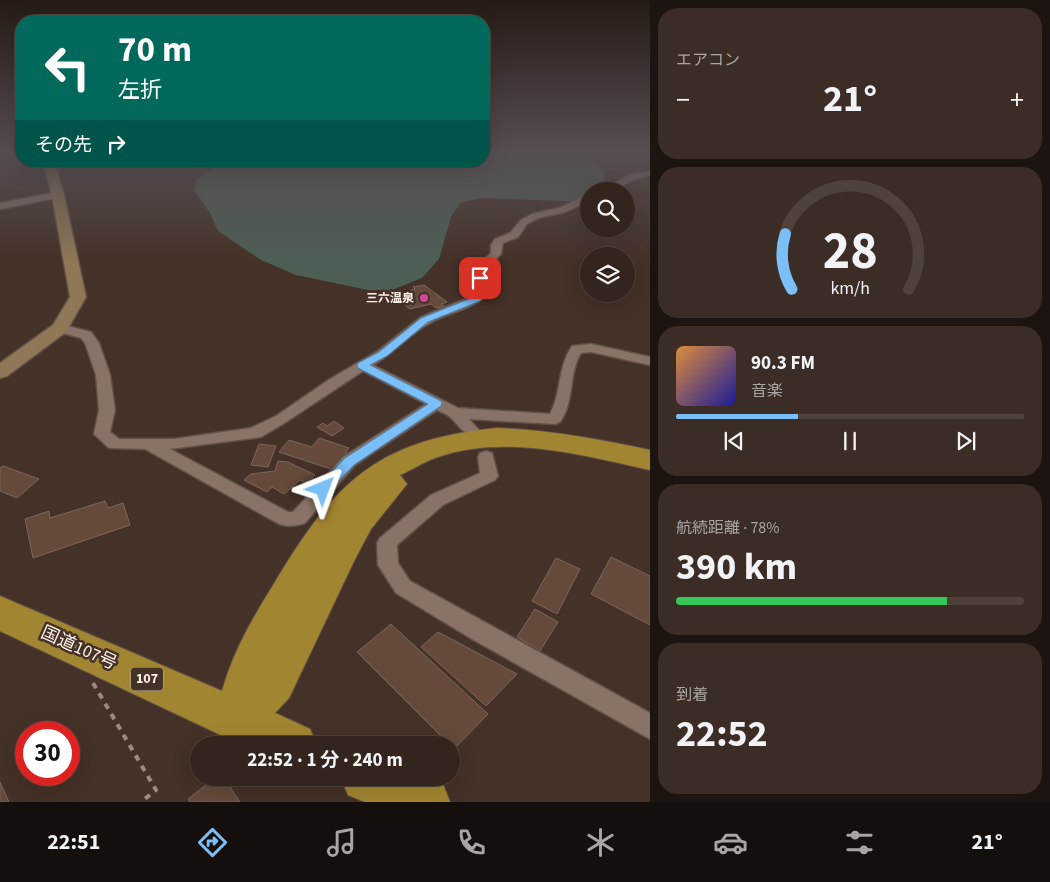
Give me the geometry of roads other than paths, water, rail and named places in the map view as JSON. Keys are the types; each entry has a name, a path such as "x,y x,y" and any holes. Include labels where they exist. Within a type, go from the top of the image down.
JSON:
{"highway":[{"path":"238,719 255,652 299,573 355,494 386,470 405,459 445,444 473,439 506,437 557,440 650,460"},
{"path":"238,719 274,684 338,556 359,520 379,495 399,477 419,466 451,454 468,450 506,447 546,449 592,456 650,470"},
{"name":"国道107号","path":"0,613 275,736"},
{"path":"386,786 425,802"}],"street":[{"path":"0,372 60,328 78,297 56,189"},
{"path":"0,206 58,195"},
{"path":"60,328 86,335 92,343 103,375 107,410 102,434 115,444 174,444 255,433 281,419 362,365 383,354 425,320 477,299 485,290 480,278 481,268 496,254 496,245 499,241 514,235 524,222 535,216 562,210 580,201"},
{"path":"455,413 555,419 562,408 570,358 576,350 591,348 650,362"},
{"path":"362,365 455,413 471,430"},
{"path":"148,444 286,519 298,518 349,462 437,403"},
{"path":"486,457 489,476 438,500 407,524 387,543 388,565 403,587 650,727"}],"place":[{"name":"三六温泉","path":"424,298"}]}
